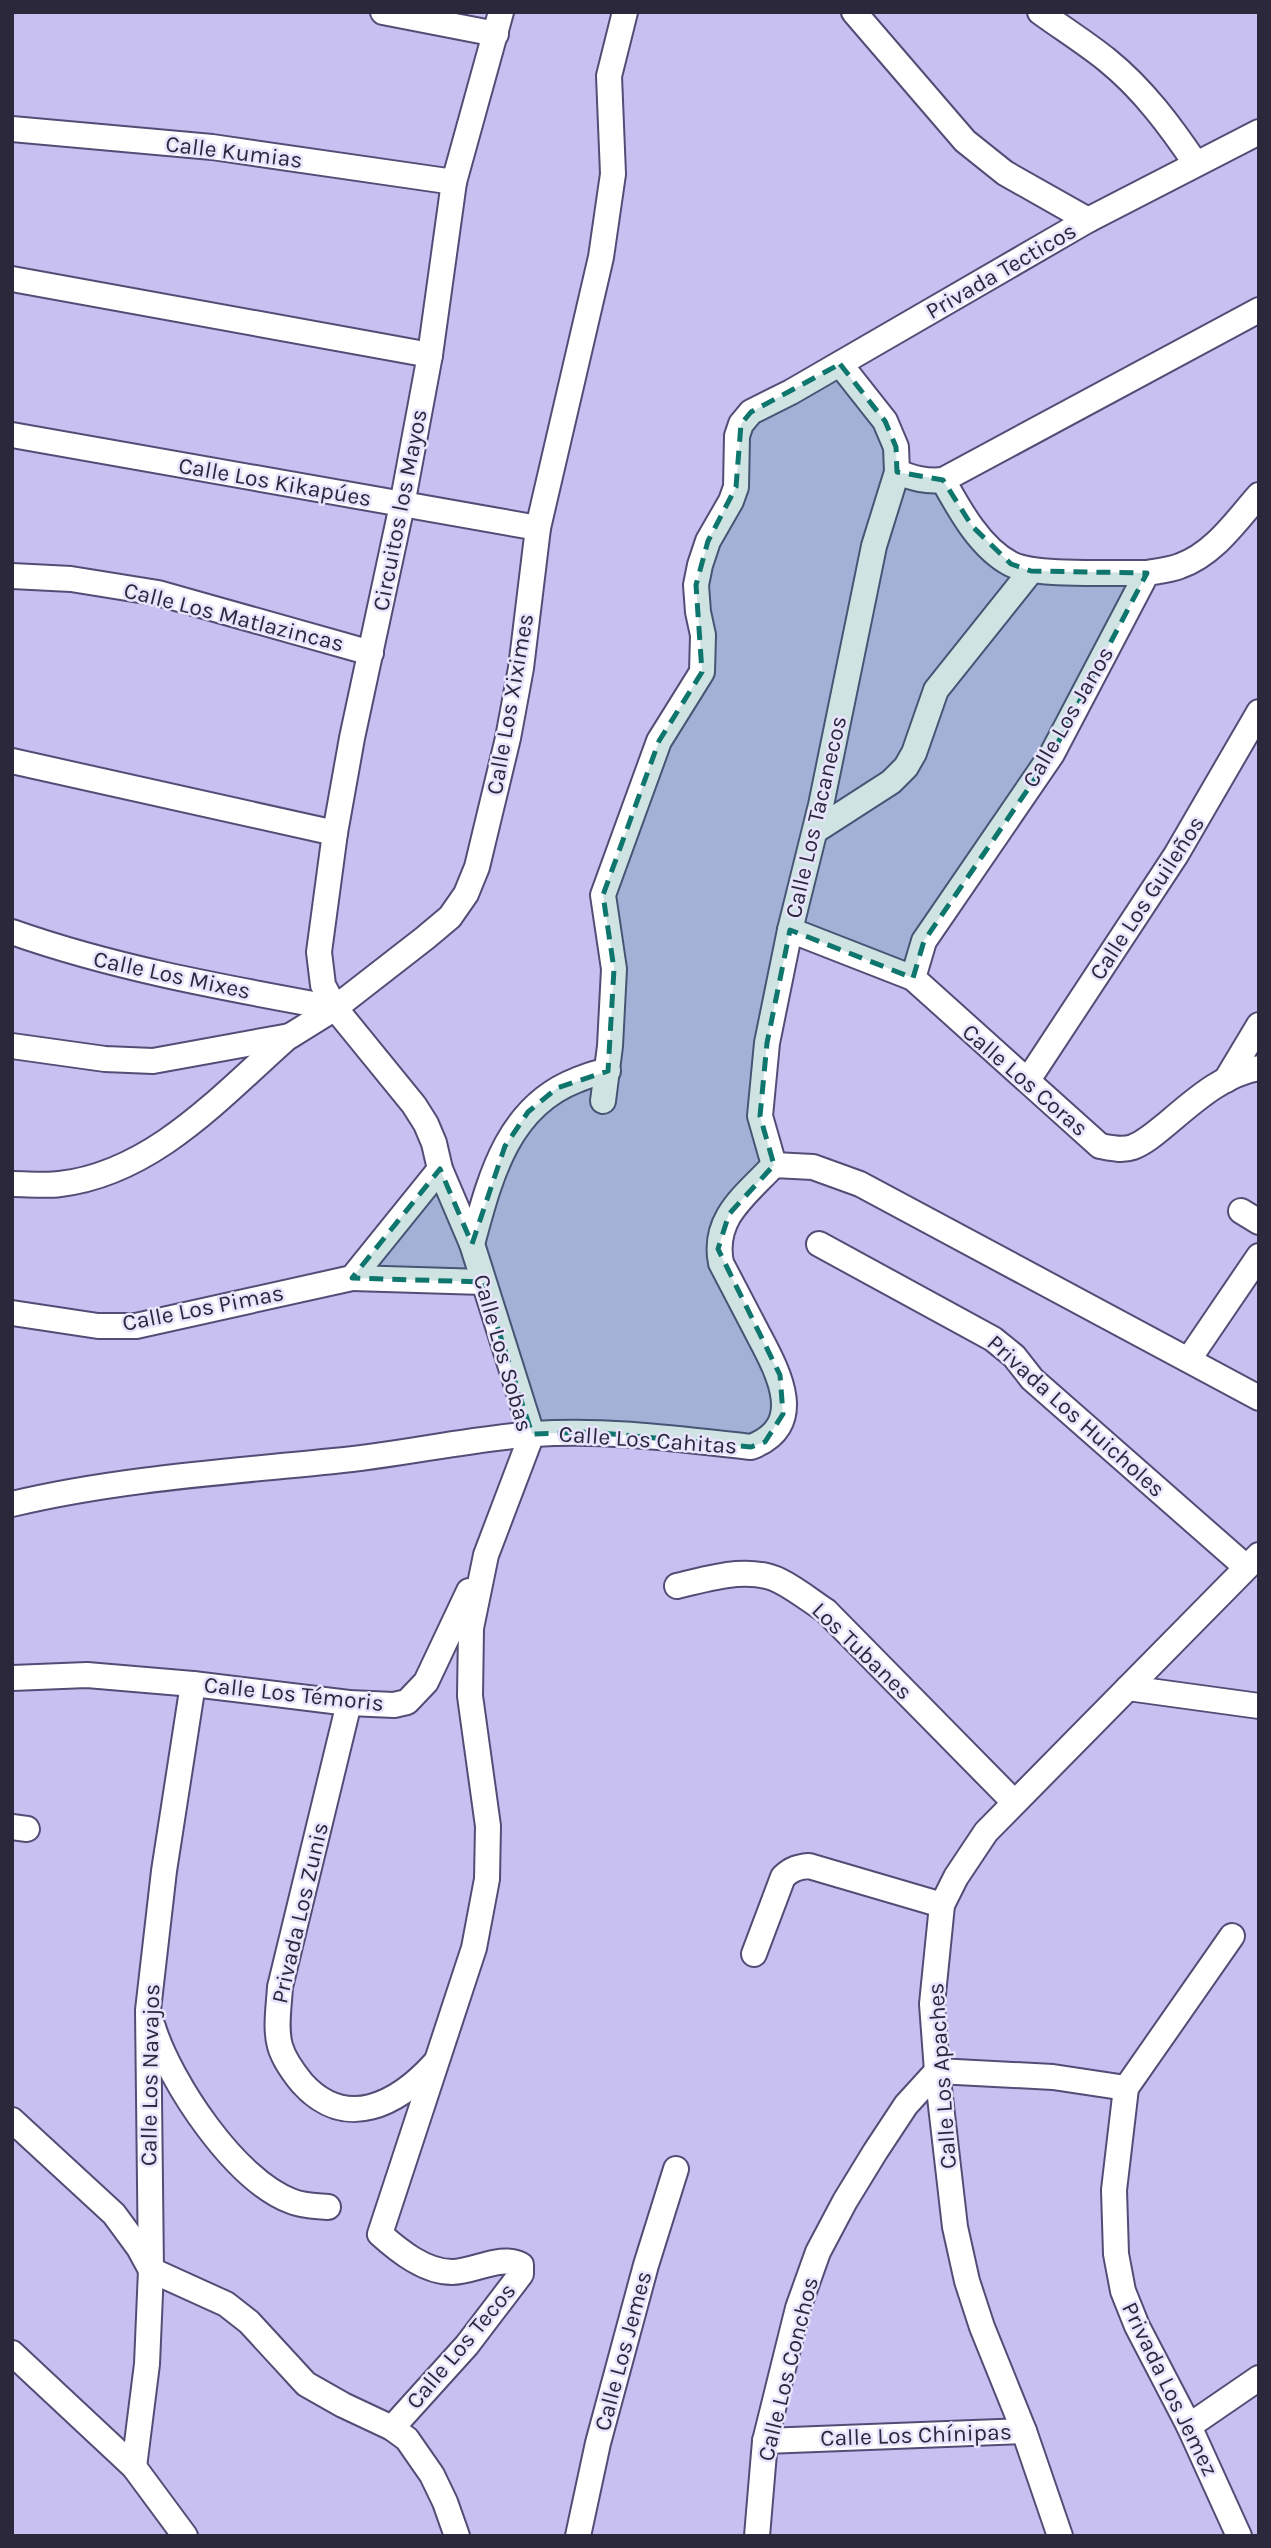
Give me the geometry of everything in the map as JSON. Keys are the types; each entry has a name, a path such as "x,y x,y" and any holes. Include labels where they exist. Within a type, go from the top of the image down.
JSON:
{"street":[{"path":"383,12 498,23"},
{"path":"623,24 645,12"},
{"path":"854,12 965,141 1005,173 1088,220"},
{"path":"1040,12 1108,61 1133,85 1160,115 1196,164"},
{"name":"Circuitos los Mayos","path":"335,1008 323,985 319,953 335,833 430,355 454,182 498,23"},
{"name":"Calle Los Xiximes","path":"12,1046 105,1059 153,1061 290,1036 335,1008 450,917 477,867 522,668 538,527 601,257 613,174 609,76 623,24"},
{"name":"Calle Kumias","path":"12,129 212,147 454,182"},
{"name":"Privada Tecticos","path":"608,1071 614,970 603,895 659,741 702,673 703,635 696,584 708,541 736,487 737,436 746,416 1088,220 1259,132"},
{"path":"12,279 430,355"},
{"path":"897,472 918,480 943,480 1259,310"},
{"name":"Calle Los Tacanecos","path":"774,1165 760,1116 767,1043 790,930 815,831 874,546 897,472 896,447 885,421 840,364"},
{"name":"Calle Los Kikapúes","path":"12,435 538,527"},
{"path":"943,480 959,509 990,546 1011,564 1031,571 1147,573 1179,567 1212,547 1259,495"},
{"path":"815,831 891,782 906,767 936,690 1031,571"},
{"name":"Calle Los Janos","path":"913,978 924,941 1052,754 1147,573"},
{"name":"Calle Los Matlazincas","path":"12,576 71,579 158,593 371,653"},
{"name":"Calle Los Guileños","path":"1028,1080 1176,856 1259,712"},
{"path":"12,761 335,833"},
{"name":"Calle Los Coras","path":"790,930 913,978 1100,1146 1116,1149 1133,1147 1153,1135 1200,1096 1226,1080 1259,1068"},
{"name":"Calle Los Mixes","path":"12,932 67,951 184,980 335,1008"},
{"name":"Calle Los Sobas","path":"335,1008 414,1105 434,1143 440,1169 472,1244 532,1434 486,1555 471,1628 472,1710 488,1826 487,1879 474,1948 439,2058"},
{"path":"1226,1080 1259,1025"},
{"path":"12,1184 59,1184 98,1176 129,1165 174,1137 290,1036"},
{"path":"472,1244 486,1192 505,1146 528,1112 557,1088 597,1072 608,1071 603,1101"},
{"path":"774,1165 813,1167 860,1184 1259,1398"},
{"name":"Calle Los Cahitas","path":"12,1504 55,1494 184,1476 355,1459 532,1434 591,1432 751,1447 765,1442 777,1428 783,1414 784,1396 780,1375 721,1263 719,1248 721,1230 729,1214 774,1165"},
{"path":"352,1279 440,1169"},
{"name":"Privada Los Huicholes","path":"819,1244 993,1339 1014,1356 1032,1379 1253,1561"},
{"path":"1189,1359 1238,1283 1259,1256"},
{"name":"Calle Los Pimas","path":"12,1313 98,1326 136,1326 352,1279 483,1282"},
{"name":"Calle Los Témoris","path":"12,1678 86,1675 193,1684 349,1703 394,1705 407,1702 426,1682 486,1555"},
{"name":"Calle Los Apaches","path":"1060,2536 1024,2431 982,2327 967,2281 955,2227 932,2004 942,1905 970,1854 986,1832 1253,1561"},
{"name":"Los Tubanes","path":"677,1586 723,1576 756,1574 778,1579 803,1595 826,1611 1014,1802"},
{"name":"Calle Los Navajos","path":"134,2467 147,2364 151,2270 148,2010 164,1871 193,1684"},
{"path":"1128,1688 1259,1706"},
{"name":"Privada Los Zunis","path":"349,1703 280,1987 280,2045 291,2070 313,2095 339,2109 368,2109 398,2095 419,2080 439,2058"},
{"path":"754,1954 777,1888 783,1877 800,1867 809,1866 942,1905"},
{"name":"Privada Los Jemez","path":"1232,1936 1126,2088 1114,2190 1116,2254 1124,2291 1137,2326 1189,2426 1239,2536"},
{"path":"148,2010 157,2040 184,2091 206,2125 234,2158 258,2181 291,2202 328,2207"},
{"name":"Calle Los Tecos","path":"392,2428 467,2345 520,2274 521,2265 512,2260 453,2272 435,2270 397,2249 380,2234 439,2058"},
{"path":"937,2071 1054,2077 1126,2088"},
{"name":"Calle Los Conchos","path":"757,2536 765,2441 798,2308 818,2252 875,2152 906,2105 937,2071"},
{"path":"12,2120 114,2214 139,2248 151,2270 226,2304 249,2322 306,2384 392,2428 407,2439 432,2475 457,2536"},
{"name":"Calle Los Jemes","path":"578,2536 598,2443 646,2265 676,2169"},
{"path":"12,2353 134,2467 185,2536"},
{"path":"1189,2426 1259,2378"},
{"name":"Calle Los Chínipas","path":"765,2441 1024,2431"}],"highlighted area":[{"path":"840,364 885,421 896,447 897,472 943,480 972,526 1011,564 1031,571 1147,573 1052,754 924,941 913,978 790,930 767,1043 760,1116 774,1165 729,1214 718,1249 780,1375 783,1414 765,1442 751,1447 591,1432 532,1434 483,1282 352,1278 440,1169 472,1244 505,1146 528,1112 557,1088 608,1071 614,969 603,895 659,741 702,672 696,585 708,541 736,487 741,424 751,412"}]}
